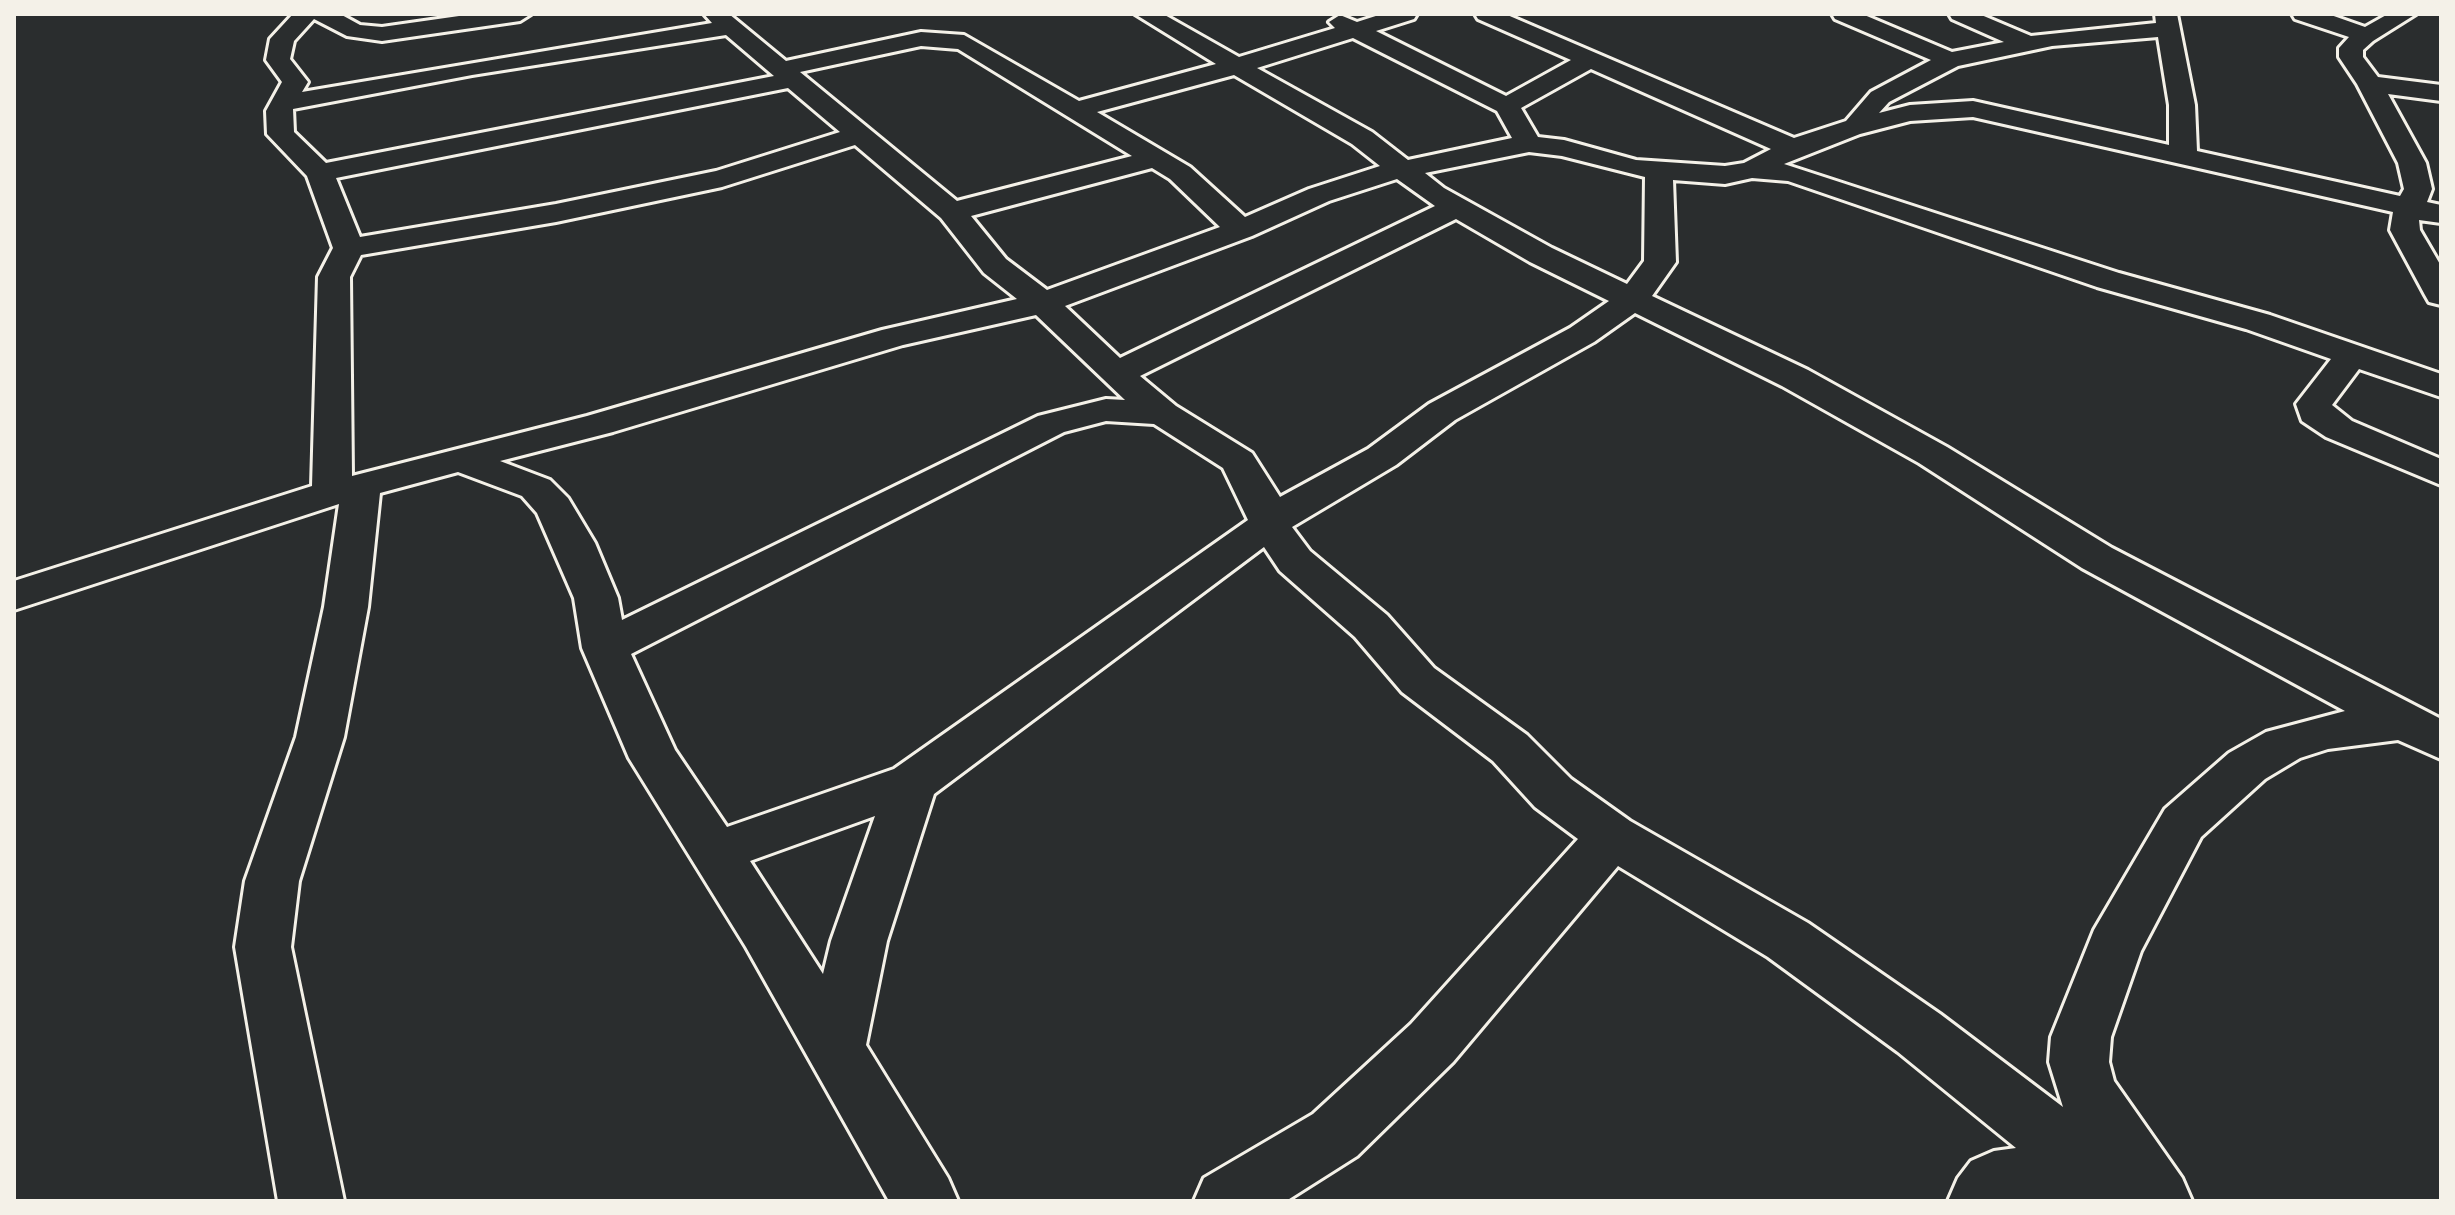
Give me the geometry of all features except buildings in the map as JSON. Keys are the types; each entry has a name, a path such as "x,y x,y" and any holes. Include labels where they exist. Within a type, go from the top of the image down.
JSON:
{"street":[{"path":"306,14 282,39 278,60 295,82 279,111 281,134 320,173 349,248 334,277 347,490 346,607 320,737 272,881 263,947 311,1201"},
{"path":"322,14 366,34 452,26 520,14"},
{"path":"1146,14 1362,138 1434,194 1541,255 1795,378 1933,455 2097,558 2421,731"},
{"path":"1324,14 1507,106 1529,144"},
{"path":"1077,109 1237,66 1406,14"},
{"path":"1486,14 1588,60 1778,162 2108,280 2258,322 2441,386"},
{"path":"1843,14 1943,63"},
{"path":"1960,14 2032,45"},
{"path":"2077,14 2123,32"},
{"path":"2303,14 2346,26 2365,36"},
{"path":"2405,14 2365,36 2351,48 2351,57 2370,84 2412,163 2426,211"},
{"path":"284,103 724,20 952,212 995,266 1043,303 1163,414 1238,461 1252,481 1270,525 1295,561 1371,626 1418,680 1510,748 1553,793 1612,836 1788,940 1919,1033 2133,1195"},
{"path":"1851,128 1880,97 1943,63 2052,39 2123,32 2168,22 2182,105 2183,155"},
{"path":"452,26 472,68"},
{"path":"320,173 788,74 921,39 946,39 964,42 998,60 1156,158 1201,188 1241,230"},
{"path":"1507,106 1588,60"},
{"path":"1943,63 1949,89 1973,109"},
{"path":"2370,84 2441,93"},
{"path":"14,596 347,490 600,424 894,337 1043,303 1241,230 1319,195 1377,175 1529,144 1564,148 1659,172 1725,175 1778,162 1851,128 1910,113 1973,109 2426,211"},
{"path":"349,248 568,210 722,178 862,134"},
{"path":"952,212 1156,158"},
{"path":"716,852 912,783 1295,505 1382,457 1442,412 1582,335 1632,300 1660,262 1659,172"},
{"path":"1051,424 1108,366 1459,206"},
{"path":"2426,211 2404,220 2405,230 2441,295"},
{"path":"2352,355 2314,404 2315,413 2339,429 2441,473"},
{"path":"605,648 1051,424 1106,410 1163,414"},
{"path":"460,460 526,483 554,507 574,543 596,598 605,648 654,758 836,1046 925,1201"},
{"path":"2133,1195 2087,1093 2079,1062 2081,1037 2114,947 2183,823 2247,766 2283,745 2326,731 2421,731"},
{"path":"836,1046 859,941 912,783"},
{"path":"1227,1201 1335,1135 1367,1105 1432,1043 1612,836"},
{"path":"1981,1201 1994,1183 2049,1175 2133,1195"}]}
